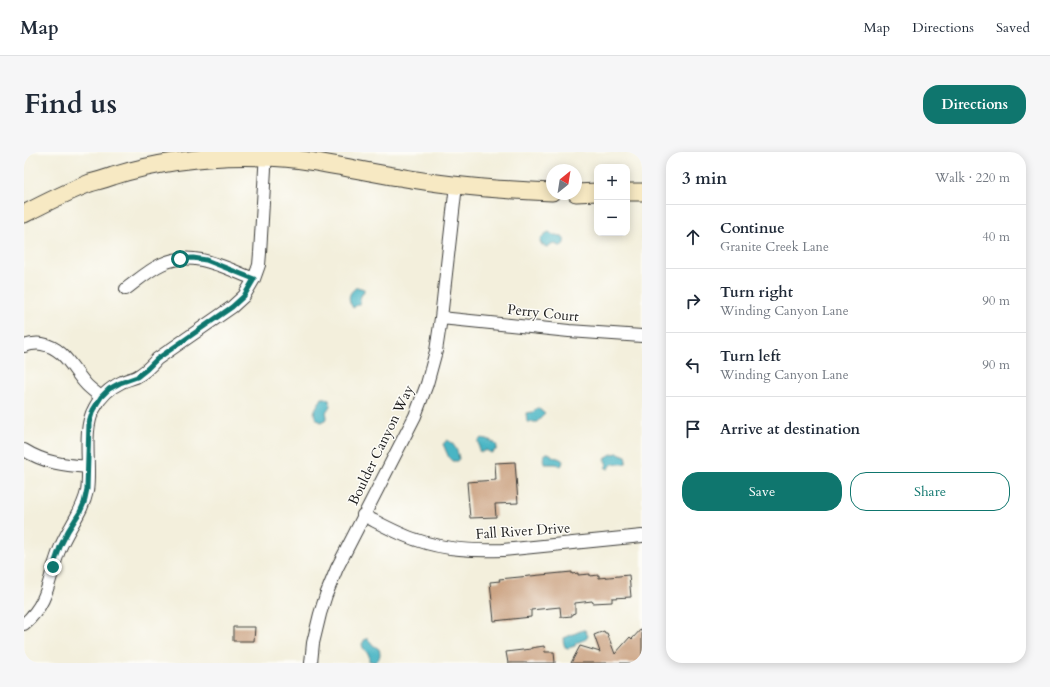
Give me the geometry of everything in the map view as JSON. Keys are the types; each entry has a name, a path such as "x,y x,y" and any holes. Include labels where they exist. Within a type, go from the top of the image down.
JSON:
{"main road":[{"path":"24,214 90,183 135,170 165,163 196,159 266,154 400,178 456,185 546,192"},
{"path":"582,193 594,192"},
{"path":"630,192 642,192"}],"street":[{"path":"24,624 36,612 46,595 60,547 84,503 87,489 89,423 93,410 101,397 109,389 137,377 157,359 232,307 244,296 254,279 259,265 266,154"},
{"name":"Boulder Canyon Way","path":"311,663 313,643 320,614 337,568 415,416 427,384 436,351 441,318 456,185"},
{"path":"126,288 152,270 164,264 180,259 193,258 206,260 254,279"},
{"name":"Perry Court","path":"441,318 569,332 642,336"},
{"path":"24,346 38,343 48,345 57,350 65,356 73,369 86,384 101,397"},
{"path":"24,450 47,461 67,466 88,466"},
{"name":"Fall River Drive","path":"364,516 418,541 449,548 482,551 642,536"}],"water":[{"path":"549,232 553,235 562,237 564,239 563,244 559,246 553,243 547,247 542,245 540,241 542,237"},
{"path":"357,287 364,289 364,291 360,298 360,303 353,308 349,296"},
{"path":"322,398 329,400 330,406 326,412 327,416 325,420 321,422 315,417 314,414"},
{"path":"538,408 545,414 537,422 527,422 526,413 533,412"},
{"path":"481,438 494,443 497,446 496,450 491,453 486,450 482,452 479,451 478,442"},
{"path":"447,440 454,445 457,450 459,459 457,461 452,461 449,458 443,444"},
{"path":"547,453 562,460 562,465 545,464 543,458"},
{"path":"618,453 626,456 626,463 614,463 609,469 606,468 606,458 610,455"},
{"path":"585,630 588,636 586,639 576,643 575,646 568,648 565,647 563,641 564,638"},
{"path":"365,639 368,639 379,649 380,656 376,662 369,661 369,655 363,648 362,644"}],"building":[{"path":"515,462 518,503 495,504 496,517 470,518 467,482 496,480 495,463"},
{"path":"572,572 572,574 578,573 578,575 599,575 599,578 629,575 631,597 612,598 612,602 593,603 592,601 575,603 575,613 572,614 572,616 561,617 560,607 531,610 531,617 494,621 490,582 500,581 499,579"},
{"path":"233,627 255,627 254,641 233,641"},
{"path":"642,628 642,663 571,663 580,646 600,652 594,635 604,631 607,633 615,654 630,637 632,639"},
{"path":"544,646 545,652 554,652 555,663 508,663 506,652"}],"route":[{"path":"53,567 60,547 84,503 87,489 89,423 93,410 101,397 109,389 137,377 157,359 232,307 244,296 254,279 206,260 193,258 180,259"}]}
